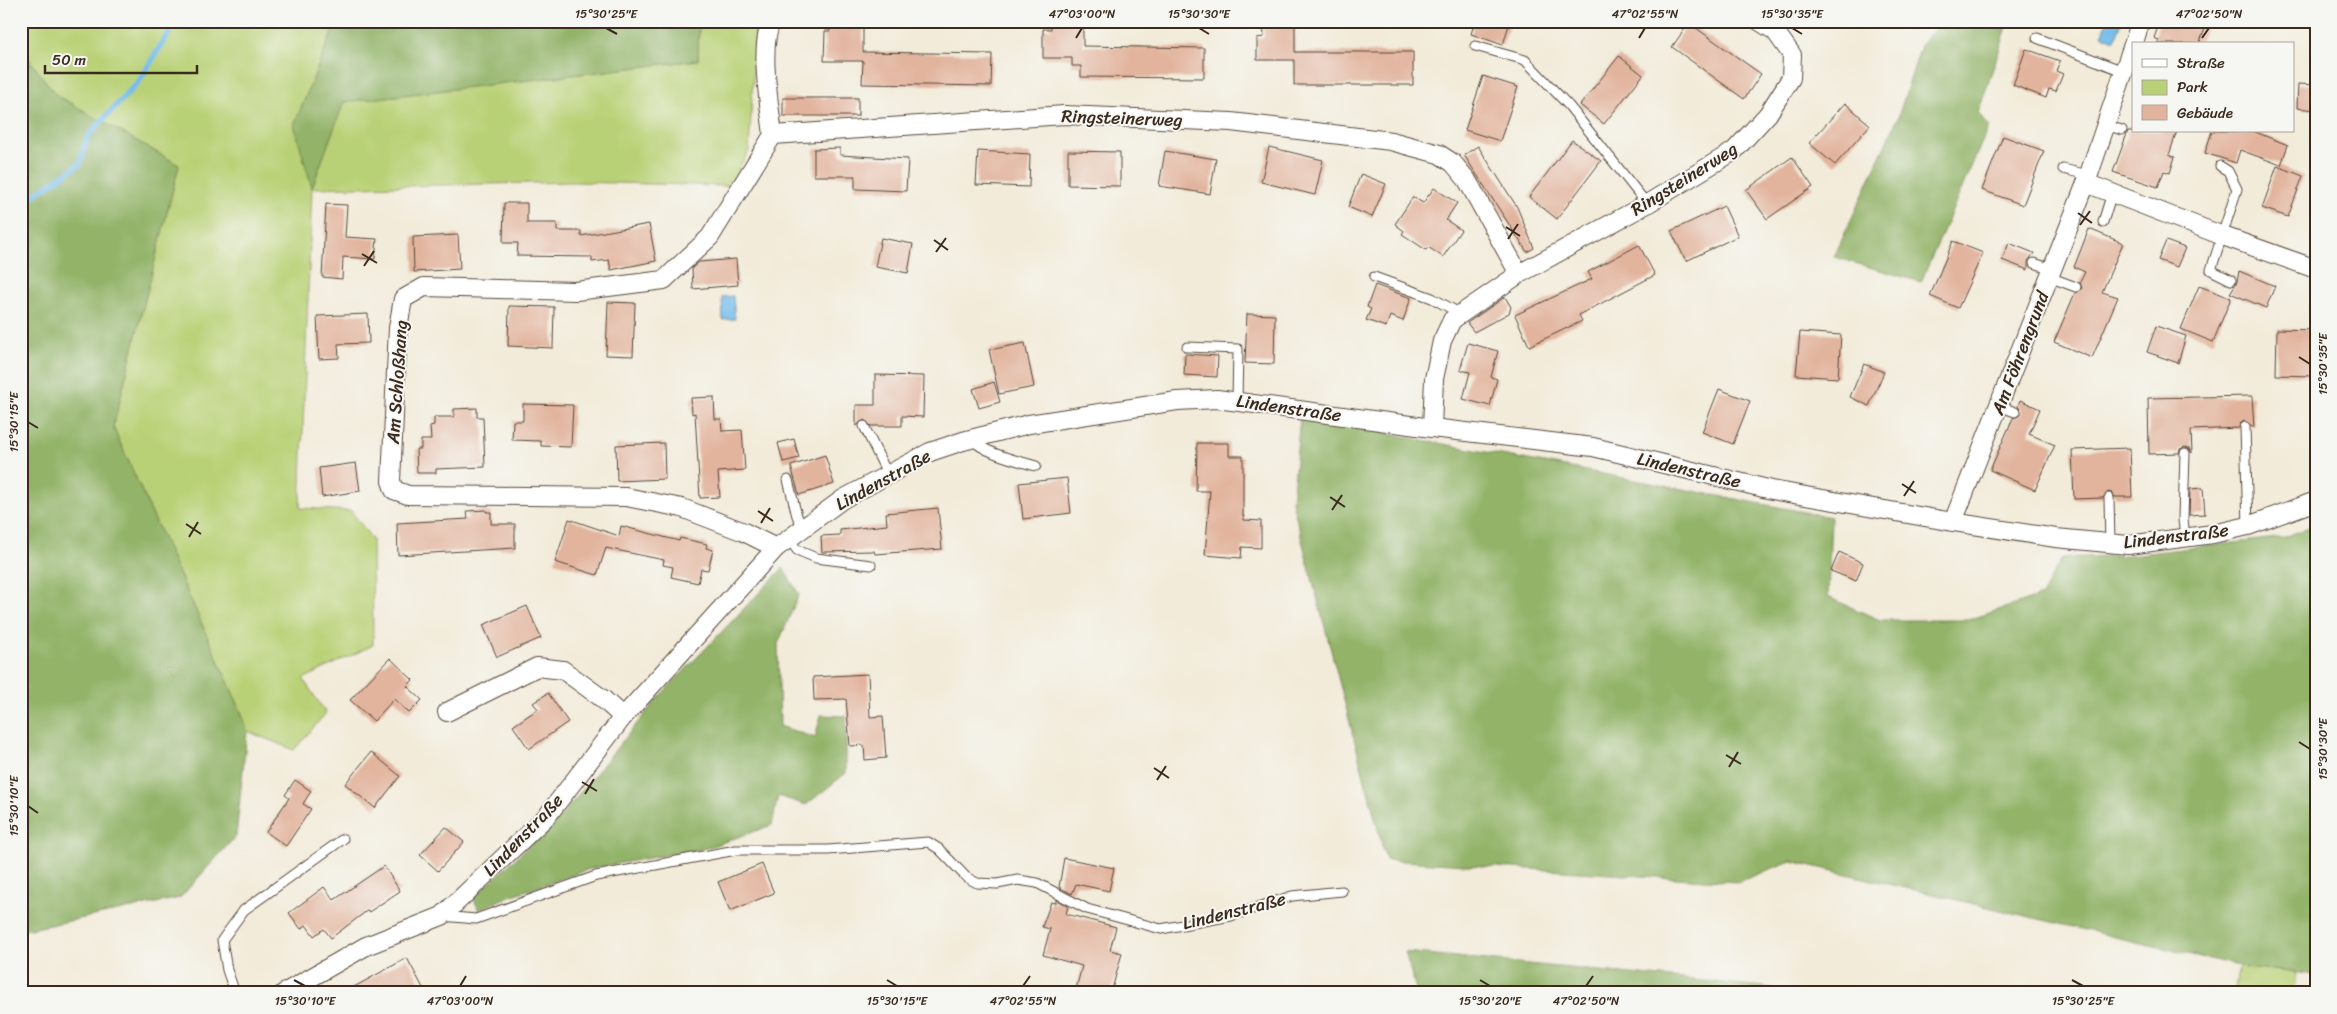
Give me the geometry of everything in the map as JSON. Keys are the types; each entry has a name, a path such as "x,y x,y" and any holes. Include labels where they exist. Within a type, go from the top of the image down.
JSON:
{"street":[{"path":"772,21 768,28 765,61 773,136"},
{"name":"Ringsteinerweg","path":"1432,428 1434,379 1442,340 1452,320 1519,274 1648,204 1734,151 1768,114 1791,78 1792,55 1774,31 1759,21"},
{"name":"Am Föhrengrund","path":"2133,42 2140,21"},
{"name":"Am Föhrengrund","path":"1953,522 2087,179 2113,127 2123,71 2132,45"},
{"name":"Ringsteinerweg","path":"773,136 1064,114 1231,122 1391,141 1439,154 1453,163 1466,180 1519,274"},
{"name":"Am Schloßhang","path":"773,136 710,237 664,280 576,291 424,287 404,299 398,328 391,480 394,490 408,495 626,497 682,508 744,532 789,538"},
{"path":"2087,179 2112,193 2223,236 2316,269"},
{"name":"Lindenstraße","path":"284,993 366,946 442,916 547,816 623,717 789,538 843,499 930,452 1028,424 1168,402 1217,399 1237,401 1432,428 1593,447 1772,490 1953,522 2056,538 2110,543 2128,544 2213,534 2248,526 2316,501"},
{"path":"447,712 537,667 563,670 603,699 623,717"}],"lane":[{"path":"2037,38 2123,71"},
{"path":"1475,46 1525,60 1568,106 1648,204"},
{"path":"2220,166 2228,171 2237,189 2211,270 2230,280"},
{"path":"2063,169 2087,179"},
{"path":"2103,222 2112,193"},
{"path":"2034,263 2076,287"},
{"path":"1374,277 1432,298 1460,314"},
{"path":"1187,347 1238,349 1237,401"},
{"path":"1999,406 2015,412"},
{"path":"864,426 888,475"},
{"path":"2245,427 2248,526"},
{"path":"972,439 975,444 997,454 1036,466"},
{"path":"2185,453 2183,519 2185,538"},
{"path":"788,480 797,516 789,538 797,550 816,558 871,565"},
{"path":"2109,498 2110,543"},
{"path":"235,993 227,970 222,940 244,910 343,839"},
{"name":"Lindenstraße","path":"442,916 476,919 596,876 736,850 828,850 928,842 939,849 966,877 977,883 996,884 1018,880 1037,883 1086,909 1161,929 1231,916 1292,896 1342,890"}],"green space":[{"path":"21,21 337,21 294,125 344,102 698,60 699,21 756,21 749,151 729,186 575,182 312,188 300,508 351,511 372,539 373,645 303,679 326,713 294,750 247,731 241,711 113,427 179,165 56,95 21,49"},
{"path":"337,21 699,21 698,60 344,102 312,188 294,125"},
{"path":"1942,21 2009,21 1978,113 1989,126 1921,282 1834,257 1898,117 1922,43"},
{"path":"21,49 56,95 179,165 113,427 241,711 247,731 236,836 180,898 21,931"},
{"path":"1300,417 1831,517 1828,597 1880,620 1968,620 2041,596 2062,558 2130,555 2285,537 2316,524 2316,975 2239,966 1791,861 1738,882 1386,860 1292,502"},
{"path":"783,568 799,594 778,644 780,726 815,738 821,715 846,716 846,773 806,805 778,796 772,825 707,848 593,868 507,897 479,910 473,898 560,817 658,698"},
{"path":"1405,952 1765,987 1790,993 1417,993"},
{"path":"2239,966 2296,973 2294,993 2234,993"}],"water":[{"path":"2108,21 2122,21 2115,40 2102,35"},
{"path":"733,296 735,319 723,320 722,297"}],"building":[{"path":"831,21 863,21 863,52 992,54 991,86 862,84 863,61 824,61 825,31 830,31"},
{"path":"1051,21 1083,21 1083,46 1204,48 1204,78 1081,77 1081,66 1072,66 1072,58 1043,58 1043,29 1051,29"},
{"path":"1263,21 1295,21 1295,52 1413,52 1413,85 1294,85 1294,60 1257,60 1257,38 1264,37"},
{"path":"1475,21 1510,21 1503,45 1471,34"},
{"path":"2160,21 2208,21 2200,42 2158,42 2159,40 2154,38"},
{"path":"1689,23 1761,74 1744,99 1672,47"},
{"path":"2026,49 2060,61 2056,71 2063,74 2056,91 2049,89 2046,98 2013,85"},
{"path":"1619,56 1643,75 1604,124 1580,105"},
{"path":"1483,76 1518,87 1500,141 1465,130"},
{"path":"2298,84 2316,85 2316,110 2297,108"},
{"path":"783,98 858,98 858,116 783,116"},
{"path":"1845,103 1870,125 1835,165 1809,143"},
{"path":"2128,131 2177,132 2169,155 2175,157 2170,173 2164,171 2158,187 2113,172"},
{"path":"2212,132 2256,132 2288,145 2281,165 2240,150 2236,163 2205,153"},
{"path":"2003,136 2044,151 2023,205 1982,190"},
{"path":"1572,140 1601,161 1557,219 1529,197"},
{"path":"1478,146 1517,207 1534,248 1527,252 1464,155"},
{"path":"1269,147 1323,160 1315,195 1261,182"},
{"path":"840,148 840,155 908,159 906,191 855,189 855,176 814,176 814,149"},
{"path":"978,151 1030,154 1029,187 976,185"},
{"path":"1068,151 1120,152 1120,186 1068,185"},
{"path":"1165,151 1216,159 1210,194 1159,186"},
{"path":"1792,157 1813,187 1767,219 1746,190"},
{"path":"2277,166 2303,176 2288,217 2262,208"},
{"path":"1361,174 1386,184 1372,217 1348,207"},
{"path":"1434,188 1457,203 1446,220 1461,230 1443,257 1428,247 1426,250 1402,234 1404,231 1395,224 1413,197 1423,203"},
{"path":"504,203 527,203 527,223 557,223 557,231 581,231 581,236 649,224 656,261 611,270 609,260 592,262 592,257 517,256 518,243 503,243"},
{"path":"326,204 347,205 345,237 377,239 375,259 343,257 342,279 322,277"},
{"path":"1724,206 1738,236 1686,261 1671,231"},
{"path":"2089,229 2123,243 2102,292 2118,297 2092,358 2054,342 2075,293 2082,289 2080,282 2085,272 2074,267"},
{"path":"458,235 460,269 414,272 413,237"},
{"path":"881,238 913,244 908,273 875,267"},
{"path":"1953,241 1983,253 1958,308 1930,296"},
{"path":"2166,241 2185,248 2177,267 2158,260"},
{"path":"2009,243 2034,253 2028,261 2028,270 2002,260"},
{"path":"1639,245 1655,275 1579,315 1582,321 1529,346 1515,315 1592,279 1588,272"},
{"path":"736,259 738,285 693,289 692,268 699,262"},
{"path":"2239,271 2275,286 2266,308 2230,293 2237,282"},
{"path":"1375,285 1411,298 1403,321 1390,316 1386,327 1366,320 1371,309 1367,307"},
{"path":"2199,286 2231,298 2213,342 2181,329"},
{"path":"1505,297 1511,307 1509,313 1474,332 1467,323"},
{"path":"608,302 635,303 633,356 606,355"},
{"path":"509,306 554,307 553,348 508,346"},
{"path":"368,314 369,343 338,344 339,358 319,359 317,316"},
{"path":"1247,314 1275,315 1274,364 1245,363"},
{"path":"2156,326 2186,336 2178,363 2147,352"},
{"path":"2277,329 2315,330 2314,376 2276,375"},
{"path":"1800,332 1841,335 1838,378 1796,375"},
{"path":"1025,343 1034,387 999,394 989,350"},
{"path":"1468,343 1498,351 1491,377 1497,379 1490,406 1463,399 1470,372 1460,370"},
{"path":"1185,354 1218,356 1217,377 1184,375"},
{"path":"1864,364 1884,372 1869,406 1850,397"},
{"path":"875,375 924,376 923,417 902,416 902,426 871,426 864,420 856,426 856,405 875,405"},
{"path":"994,382 1000,402 979,408 973,389"},
{"path":"1719,389 1750,401 1733,444 1702,432"},
{"path":"2252,396 2254,427 2244,421 2240,424 2239,428 2191,430 2192,453 2189,448 2185,447 2180,449 2179,453 2149,454 2148,398"},
{"path":"714,397 715,419 721,419 722,431 742,430 745,470 718,472 720,497 700,498 695,413 692,414 691,398"},
{"path":"2020,400 2040,409 2029,434 2055,445 2035,490 1990,470 2013,418 2021,415 2018,406"},
{"path":"523,404 573,405 571,447 541,446 541,441 512,440 513,421 523,421"},
{"path":"477,408 477,417 483,417 485,467 436,469 436,473 417,473 416,449 421,449 421,440 431,440 430,426 434,425 434,417 454,417 454,409"},
{"path":"794,439 799,458 783,462 778,443"},
{"path":"664,443 665,479 617,481 616,445"},
{"path":"1197,443 1229,443 1229,456 1243,456 1243,516 1244,520 1261,521 1261,548 1242,547 1241,558 1205,555 1210,491 1196,491"},
{"path":"2130,448 2132,497 2115,497 2112,493 2108,492 2103,498 2074,499 2072,450"},
{"path":"825,455 834,484 799,495 791,466"},
{"path":"356,463 360,491 322,497 319,468"},
{"path":"1067,478 1071,513 1023,519 1019,483"},
{"path":"2203,488 2205,514 2189,515 2190,489"},
{"path":"938,508 942,549 875,554 874,551 822,552 821,536 840,535 840,530 887,525 886,513"},
{"path":"486,510 486,512 491,512 491,524 515,524 515,548 398,555 397,523 468,519 467,511"},
{"path":"569,519 619,536 621,526 679,541 680,538 707,544 706,548 713,550 708,570 701,569 698,583 671,577 673,567 663,565 664,560 606,548 597,575 555,562"},
{"path":"1839,552 1863,563 1856,581 1831,571"},
{"path":"527,606 541,638 497,657 483,625"},
{"path":"390,658 413,680 407,686 422,700 409,713 394,699 374,721 350,700"},
{"path":"868,674 870,717 883,716 886,758 865,760 864,745 850,746 846,699 814,700 813,677"},
{"path":"548,693 568,722 529,749 513,726 538,709 533,703"},
{"path":"371,752 400,776 375,808 345,784"},
{"path":"295,780 311,791 303,804 311,809 286,846 266,832 289,798 285,795"},
{"path":"446,827 464,842 438,871 420,855"},
{"path":"1064,858 1114,868 1109,891 1076,884 1072,894 1059,887"},
{"path":"762,864 774,893 730,911 718,882"},
{"path":"384,866 400,891 369,912 368,910 331,938 324,929 314,936 306,925 301,929 289,913 324,887 334,900"},
{"path":"1056,900 1068,906 1066,914 1116,927 1110,950 1122,953 1111,993 1075,993 1082,966 1043,955 1050,929 1042,927 1051,902 1056,903"},
{"path":"407,958 423,988 414,993 343,993"}],"waterway":[{"path":"21,211 34,195 80,164 87,137 139,81 176,21"}]}
